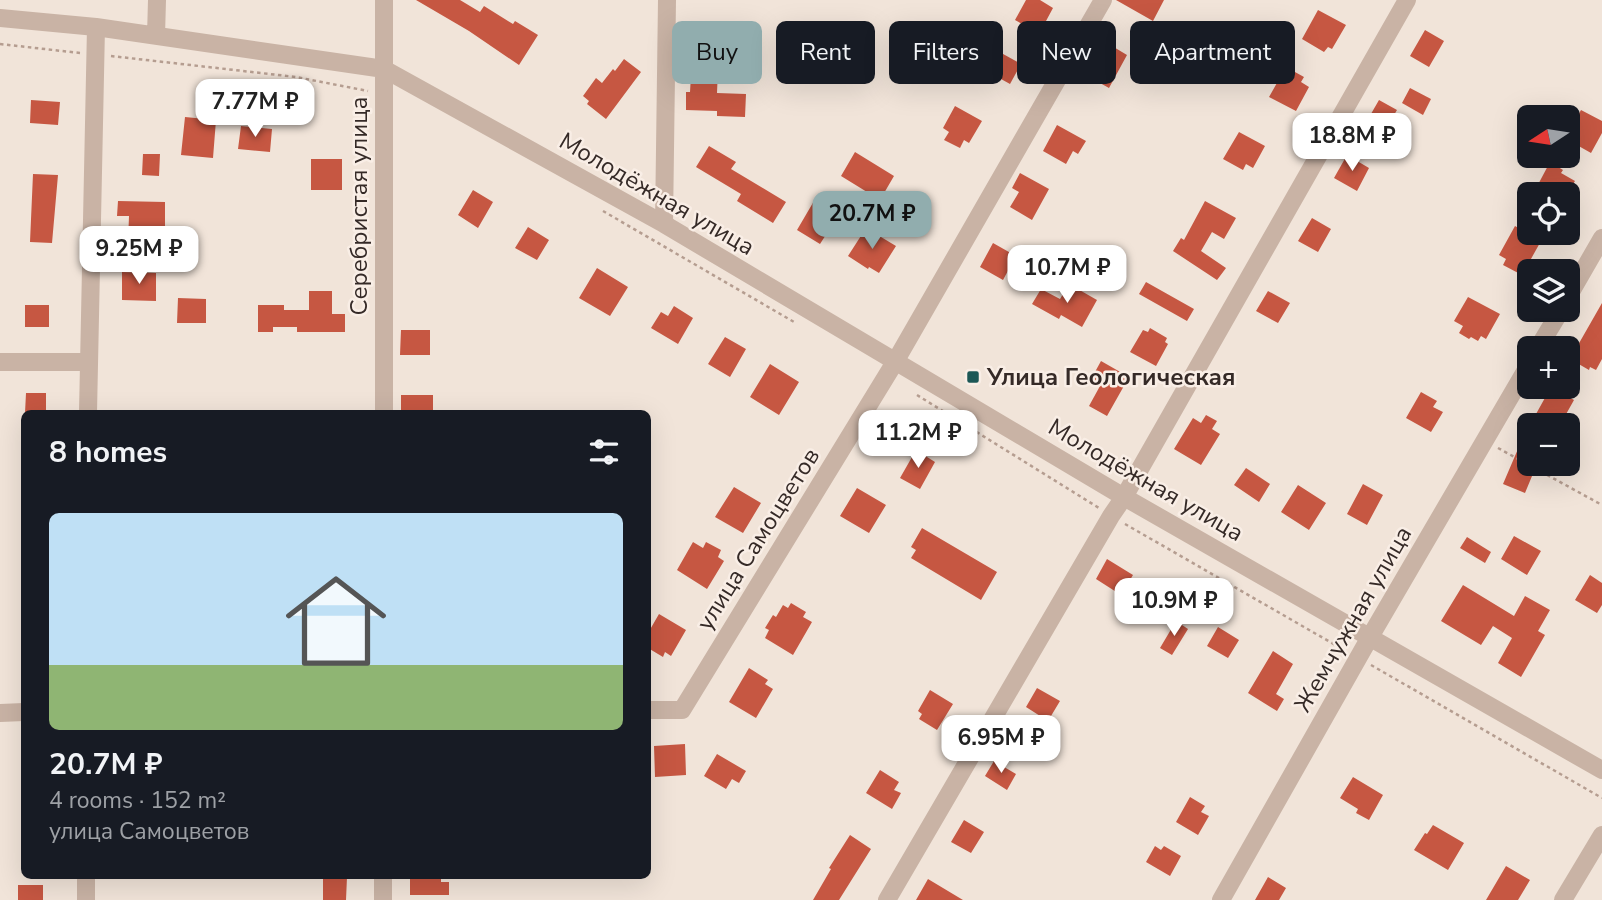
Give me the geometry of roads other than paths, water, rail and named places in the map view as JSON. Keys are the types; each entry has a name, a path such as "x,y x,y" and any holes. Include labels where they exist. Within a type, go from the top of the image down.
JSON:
{"street":[{"path":"156,36 157,0"},
{"name":"Серебристая улица","path":"384,0 384,410"},
{"path":"664,224 667,0"},
{"name":"улица Самоцветов","path":"651,710 682,710 895,362 1103,0"},
{"path":"887,900 1124,497 1407,0"},
{"name":"Молодёжная улица","path":"0,18 96,27 384,69 664,224 1124,497 1602,770"},
{"path":"88,410 96,27"},
{"path":"1580,276 1602,238"},
{"path":"0,362 88,362"},
{"name":"Жемчужная улица","path":"1221,900 1517,385"},
{"path":"0,713 21,712"},
{"path":"1563,900 1602,835"},
{"path":"86,879 86,900"},
{"path":"383,879 383,900"}],"place":[{"name":"Улица Геологическая","path":"973,377"}]}
